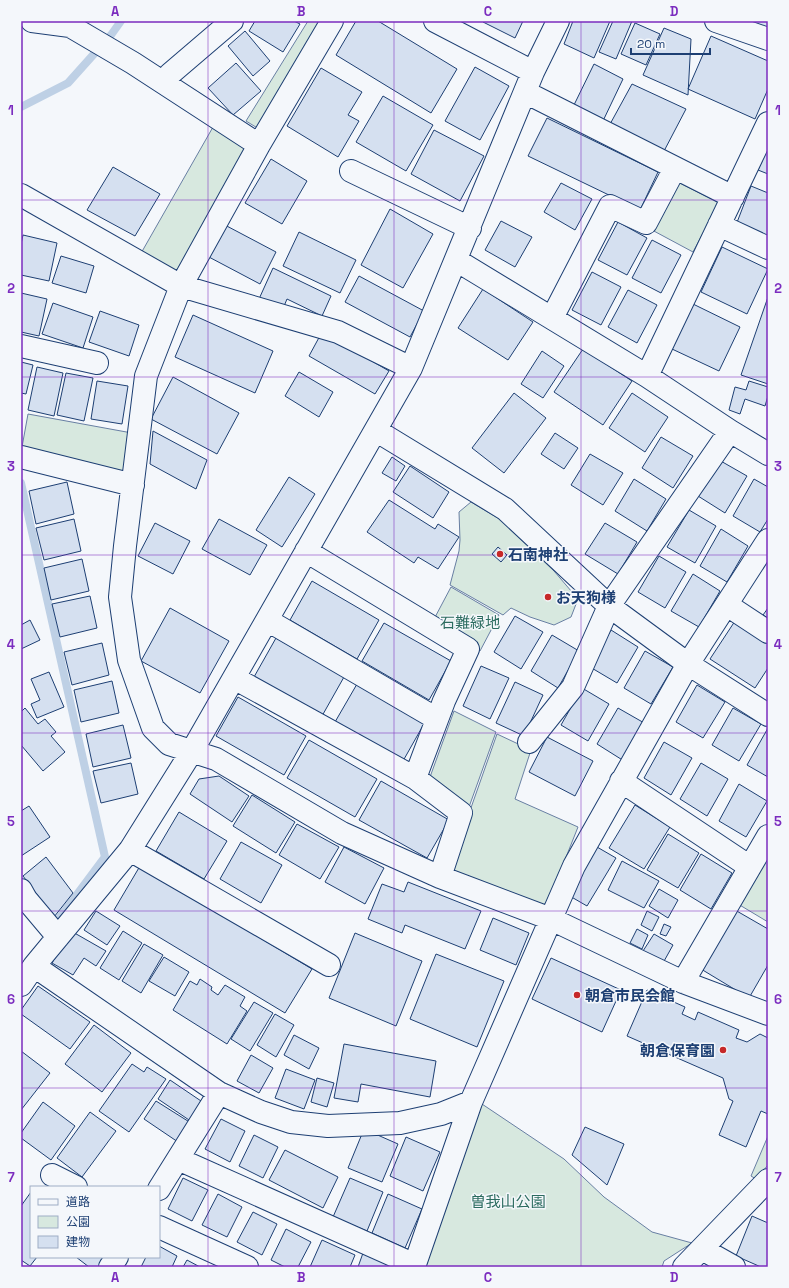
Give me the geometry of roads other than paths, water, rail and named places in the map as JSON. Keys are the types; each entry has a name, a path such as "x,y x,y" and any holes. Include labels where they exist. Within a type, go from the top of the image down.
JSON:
{"street":[{"path":"32,21 70,26 133,63 259,145"},
{"path":"164,83 170,74 232,21"},
{"path":"332,21 259,145 181,286 146,376 120,597 129,660 153,728 169,744 216,759 342,833 440,877 551,919 682,982 768,1014"},
{"path":"435,21 533,72"},
{"path":"21,985 34,966 130,850 192,751 306,551 377,431 412,368 533,72 558,21"},
{"path":"717,21 768,39"},
{"path":"525,92 733,197"},
{"path":"647,376 768,123"},
{"path":"552,318 610,206 646,223 675,168"},
{"path":"351,170 470,228"},
{"path":"21,195 181,286 338,332 412,368"},
{"path":"719,225 768,248"},
{"path":"456,260 647,376 730,431 768,454"},
{"path":"21,346 97,363"},
{"path":"377,431 505,509 609,606 688,664 768,715"},
{"path":"529,742 573,687 609,606 730,431"},
{"path":"21,457 133,485"},
{"path":"178,1159 415,1266 471,1102 574,866 688,664 768,540"},
{"path":"306,551 468,649 444,701 415,778"},
{"path":"727,605 768,632"},
{"path":"267,620 437,719"},
{"path":"234,678 415,778 460,813 440,877"},
{"path":"621,781 750,867"},
{"path":"682,982 768,836"},
{"path":"130,850 329,965"},
{"path":"21,890 26,899 58,937"},
{"path":"34,966 219,1093 261,1112 291,1122 328,1126 400,1123 441,1114 471,1102"},
{"path":"160,1187 219,1093"},
{"path":"52,1175 74,1186"},
{"path":"684,1267 768,1180"},
{"path":"160,1228 246,1267"},
{"path":"702,1249 734,1267"}],"waterway":[{"path":"21,107 68,83 111,35 121,21"},
{"path":"21,483 105,857 52,928"}],"place":[{"name":"石南神社","path":"500,554"},
{"name":"お天狗様","path":"548,597"},
{"name":"朝倉市民会館","path":"577,995"},
{"name":"朝倉保育園","path":"723,1050"}],"park label":[{"name":"石難緑地","path":"470,622"},
{"name":"曽我山公園","path":"508,1201"}]}
